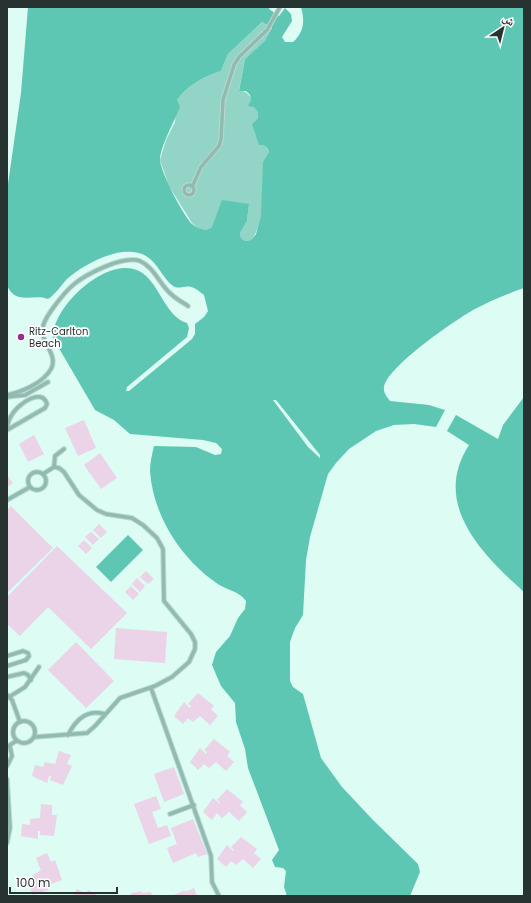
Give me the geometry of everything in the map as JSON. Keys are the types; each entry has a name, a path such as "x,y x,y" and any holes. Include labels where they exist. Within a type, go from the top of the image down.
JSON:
{"lane":[{"path":"192,186 201,167 218,146 221,139 223,100 234,65 239,57 266,30 280,7"},
{"path":"7,396 36,382 47,374 53,363 53,359 42,336 45,322 72,285 94,272 125,260 139,261 153,272 171,295 188,306"},
{"path":"36,382 40,386"},
{"path":"7,396 25,394 48,382"},
{"path":"37,395 46,399 47,404 45,408 7,429 9,419 15,409 37,395"},
{"path":"43,474 54,466 55,456 64,449"},
{"path":"16,741 26,744 35,737 86,733 120,698 151,688 172,677 189,662 195,649 195,642 191,634 164,601 163,549 157,538 137,521 97,510 79,495 64,472 54,466"},
{"path":"30,487 28,482 29,476 38,472 43,474"},
{"path":"30,487 38,490 45,486 46,482 43,474"},
{"path":"7,500 30,487"},
{"path":"7,656 23,651 28,653 29,656 26,660 7,666"},
{"path":"20,722 8,696 21,690 31,680 39,667"},
{"path":"7,677 26,674 31,680"},
{"path":"151,688 211,856 212,882 219,896"},
{"path":"68,735 77,721 83,716 92,712 105,714"},
{"path":"16,741 13,730 15,725 20,722 30,723 34,727 35,737"},
{"path":"7,766 12,756 8,747 16,741"},
{"path":"7,779 10,828 7,843"},
{"path":"170,814 194,805"}],"shaded area":[{"path":"28,7 270,7 269,9 279,16 285,8 291,14 292,21 282,37 285,42 293,42 297,38 303,26 301,7 524,7 524,288 473,310 409,356 388,378 384,391 390,401 429,405 445,410 436,427 414,424 394,425 376,431 349,449 328,474 310,537 306,560 303,615 295,628 290,642 290,681 293,687 303,694 321,758 342,787 418,864 420,872 410,896 287,896 284,887 286,871 283,868 275,867 272,860 279,850 248,768 245,749 236,722 235,703 221,686 212,665 216,652 230,636 238,618 245,609 246,601 235,592 219,585 202,572 190,560 170,534 156,503 152,487 150,468 154,446 196,447 215,455 221,454 222,449 216,443 203,440 130,434 114,420 95,410 53,338 55,325 62,312 84,286 112,270 126,268 139,271 152,283 173,313 179,319 187,323 189,328 187,337 127,387 126,391 129,391 192,339 195,334 195,324 204,317 208,311 204,295 193,288 177,288 173,286 146,256 126,252 116,253 94,261 84,267 67,279 48,299 37,297 20,297 10,291 7,285 7,191 21,93","holes":["262,22 272,28 265,41 245,59 239,91 246,91 250,95 251,100 248,106 254,107 258,112 258,118 252,124 259,145 266,146 269,152 263,162 261,216 256,234 251,240 245,241 241,238 240,233 247,221 249,204 222,200 212,227 206,230 197,227 188,219 178,203 168,184 160,160 165,141 180,107 177,100 196,82 221,71 228,54","273,400 276,400 320,455 320,458 308,447"]},
{"path":"262,22 272,29 266,41 245,59 239,90 247,93 259,112 258,118 253,123 269,152 266,159 262,213 256,232 251,240 245,241 241,238 240,233 247,221 249,204 206,230 199,229 192,223 169,186 160,160 166,140 175,122 177,100 196,82 221,71 228,54"},
{"path":"524,397 524,592 492,561 466,526 459,507 456,488 459,467 469,445 447,431 456,415 498,439 503,425"},
{"path":"128,535 143,550 111,582 96,567"}],"building":[{"path":"84,420 96,448 78,456 65,428"},
{"path":"34,435 44,454 28,462 19,444"},
{"path":"100,453 117,478 101,489 84,465"},
{"path":"7,475 13,483 7,487"},
{"path":"11,506 53,548 7,593 7,510"},
{"path":"99,524 107,532 101,538 93,530"},
{"path":"91,532 99,539 93,545 85,537"},
{"path":"84,540 92,548 86,554 78,546"},
{"path":"57,546 127,613 91,649 48,607 20,636 7,624 7,597"},
{"path":"146,571 154,579 148,584 140,577"},
{"path":"137,578 145,586 140,592 132,584"},
{"path":"131,586 139,594 133,600 125,592"},
{"path":"116,628 167,632 165,663 114,659"},
{"path":"76,642 114,681 86,708 48,670"},
{"path":"198,693 214,706 211,709 218,716 210,725 200,716 193,722 188,718 183,724 174,716 184,702 190,708 191,706 188,704"},
{"path":"214,739 230,752 227,756 234,762 226,771 216,762 209,768 204,764 198,770 190,762 200,748 206,754 207,752 204,750"},
{"path":"59,751 71,755 67,764 72,766 63,785 50,780 51,776 49,776 47,783 32,776 35,765 43,767 45,762 55,764"},
{"path":"174,767 184,794 164,802 154,774"},
{"path":"227,789 243,802 240,805 247,812 239,821 229,812 222,818 217,813 212,820 203,812 213,798 219,803 220,802 217,800"},
{"path":"156,796 161,809 152,812 158,828 167,825 171,836 149,844 134,804"},
{"path":"41,804 52,805 52,815 57,815 54,836 40,835 40,831 38,831 38,839 21,836 22,824 30,825 30,819 40,818"},
{"path":"193,819 207,854 198,857 196,853 173,863 167,848 177,844 171,828"},
{"path":"241,837 257,849 254,853 261,859 253,868 243,859 236,865 231,861 226,867 217,859 227,845 233,851 234,850 231,847"},
{"path":"47,853 51,862 55,860 62,880 49,885 47,882 46,883 49,890 33,895 28,884 35,881 33,875 41,870 36,858"},
{"path":"194,888 197,896 174,895 185,890 185,892"},
{"path":"77,889 86,894 88,890 99,896 73,896"},
{"path":"142,891 142,893 151,892 152,896 131,896 131,893"}],"place":[{"name":"Ritz-Carlton Beach","path":"21,337"}]}
